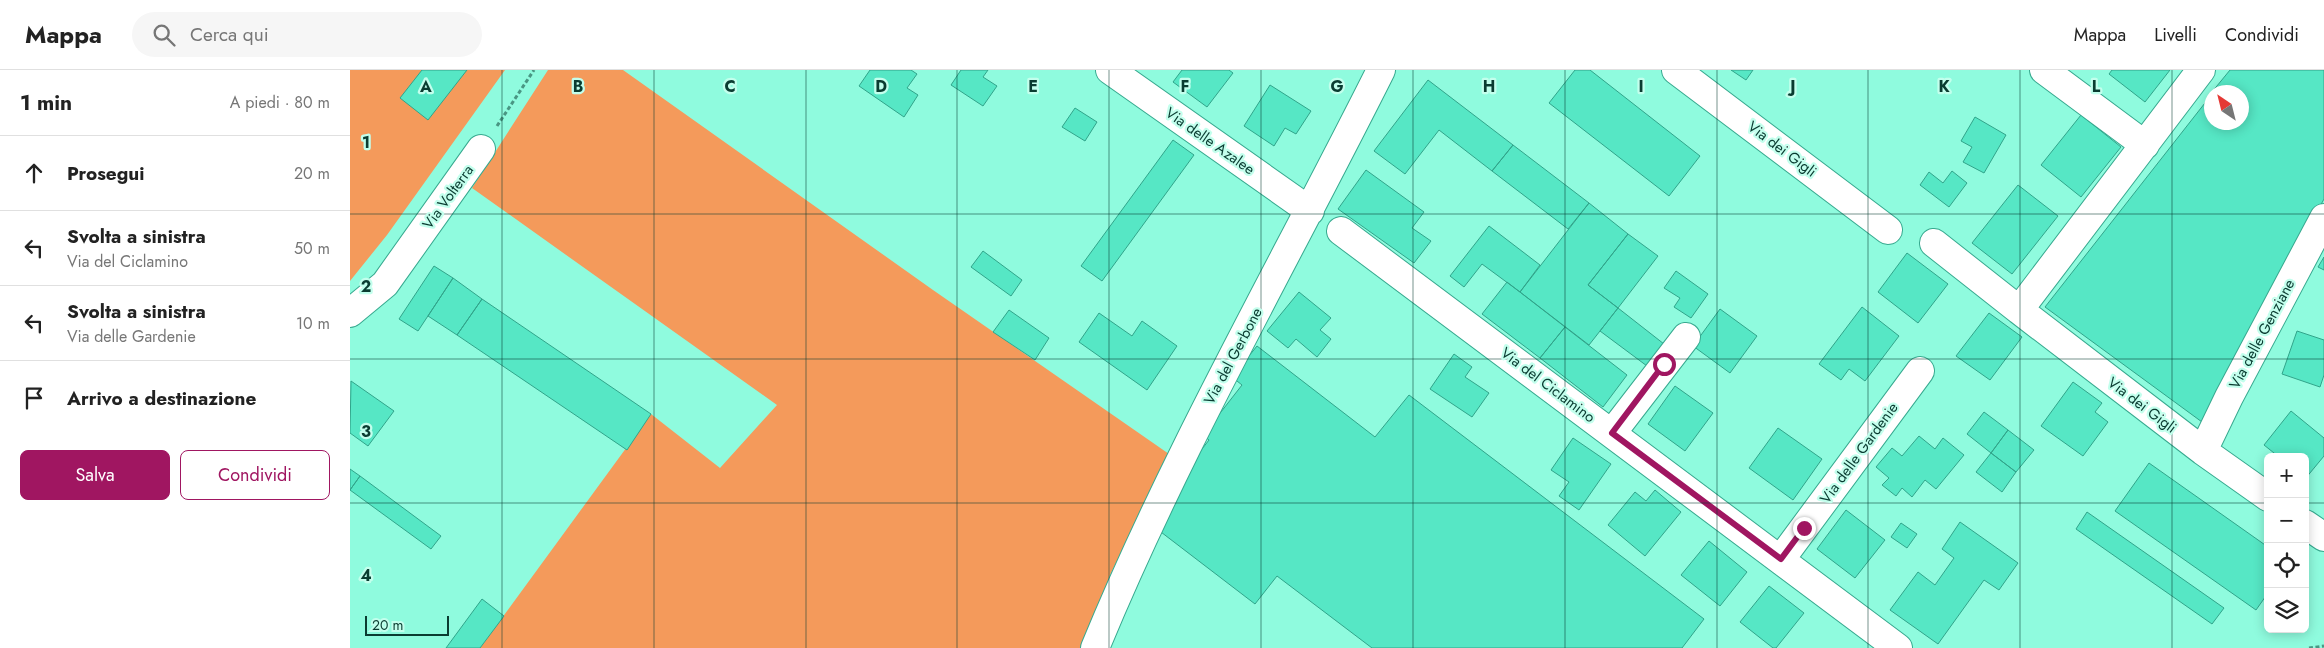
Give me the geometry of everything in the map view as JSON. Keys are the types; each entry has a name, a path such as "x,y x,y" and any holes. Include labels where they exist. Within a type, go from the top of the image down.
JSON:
{"street":[{"name":"Via delle Azalee","path":"1110,70 1310,211"},
{"name":"Via del Gerbone","path":"1095,648 1184,450 1310,211 1381,70"},
{"name":"Via dei Gigli","path":"1676,70 1888,230"},
{"path":"2044,70 2145,145"},
{"path":"2019,310 2201,70"},
{"name":"Via Volterra","path":"350,313 385,284 481,149"},
{"name":"Via delle Genziane","path":"2203,451 2229,397 2324,218"},
{"name":"Via del Ciclamino","path":"1341,231 1898,648"},
{"name":"Via dei Gigli","path":"1934,243 2203,451 2264,494"},
{"path":"1612,433 1686,337"},
{"name":"Via delle Gardenie","path":"1781,559 1920,371"},
{"path":"2309,527 2324,537"}],"path":[{"name":"Via Volterra","path":"481,149 534,70"},
{"path":"2309,648 2324,646"}],"shaded area":[{"path":"350,70 505,70 387,235 350,281"},
{"path":"548,70 623,70 933,290 1169,454 1110,575 1086,648 480,648 651,414 720,468 777,405 472,188"}],"building":[{"path":"422,70 467,70 428,120 400,98"},
{"path":"870,70 911,70 917,74 907,88 918,95 904,117 859,86"},
{"path":"961,70 988,70 983,77 997,86 983,106 951,85"},
{"path":"1182,70 1229,70 1233,73 1207,107 1173,82"},
{"path":"1575,70 1590,70 1700,156 1669,196 1549,103"},
{"path":"1731,70 1753,70 1746,80"},
{"path":"2112,70 2170,70 2145,102 2109,74"},
{"path":"2230,70 2324,70 2324,199 2202,422 2045,307 2204,104 2204,130 2249,130 2249,85 2218,85"},
{"path":"1428,80 1513,145 1492,171 1439,130 1405,174 1374,151"},
{"path":"1270,85 1311,111 1296,134 1285,128 1274,146 1244,126"},
{"path":"1075,108 1097,122 1085,141 1062,127"},
{"path":"2081,115 2121,147 2081,197 2041,165"},
{"path":"1975,117 2006,135 1984,173 1963,162 1972,147 1961,141"},
{"path":"1173,140 1194,155 1102,281 1081,266"},
{"path":"1513,145 1589,203 1568,229 1492,171"},
{"path":"1366,170 1424,212 1412,228 1431,241 1414,263 1338,209"},
{"path":"1952,171 1967,183 1949,207 1920,185 1929,172 1943,183"},
{"path":"2018,185 2058,216 2012,274 1972,243"},
{"path":"1589,203 1628,234 1588,285 1618,308 1589,345 1520,292"},
{"path":"1489,226 1540,265 1520,292 1482,264 1464,287 1450,276"},
{"path":"1628,234 1658,256 1618,308 1588,285"},
{"path":"983,251 1022,280 1011,296 971,267"},
{"path":"1907,253 1948,284 1918,323 1878,292"},
{"path":"2324,257 2324,270 2318,267"},
{"path":"434,266 453,278 418,331 399,319"},
{"path":"1676,271 1708,294 1691,318 1674,307 1680,298 1664,288"},
{"path":"453,278 482,299 457,335 428,316"},
{"path":"1507,282 1565,327 1540,358 1482,314"},
{"path":"1299,292 1331,318 1320,330 1331,339 1317,357 1296,339 1288,348 1267,331"},
{"path":"482,299 651,414 627,450 457,335"},
{"path":"1862,307 1899,336 1865,381 1849,369 1841,380 1819,364"},
{"path":"1618,308 1664,344 1647,366 1600,331"},
{"path":"1720,309 1757,336 1730,373 1693,346"},
{"path":"1009,310 1049,338 1035,360 993,332"},
{"path":"1099,313 1132,336 1142,321 1177,346 1147,390 1079,342"},
{"path":"1989,313 2022,337 1990,380 1956,356"},
{"path":"1565,327 1627,375 1603,407 1540,358"},
{"path":"2297,331 2324,340 2324,375 2320,387 2282,374"},
{"path":"1257,346 1375,437 1409,395 1704,619 1682,648 1372,648 1277,576 1255,604 1157,529 1188,467 1209,440 1203,435 1242,385 1232,377"},
{"path":"1454,354 1472,367 1465,377 1489,393 1472,417 1430,389"},
{"path":"351,381 394,411 368,446 350,433"},
{"path":"2073,382 2102,403 2095,412 2108,422 2083,456 2041,426"},
{"path":"1675,386 1713,413 1685,451 1648,424"},
{"path":"2291,411 2324,438 2324,456 2309,474 2309,453 2274,453 2264,445"},
{"path":"1984,412 2008,430 1991,453 1967,434"},
{"path":"1778,428 1822,459 1793,500 1749,468"},
{"path":"2008,430 2034,450 2016,472 1991,453"},
{"path":"1919,436 1935,449 1943,438 1964,455 1936,489 1925,480 1912,497 1902,488 1896,496 1882,485 1889,478 1876,467 1892,448 1902,456"},
{"path":"1573,438 1611,464 1579,510 1559,496 1569,482 1551,470"},
{"path":"1991,453 2016,472 2002,492 1976,472"},
{"path":"2149,463 2264,544 2264,599 2256,610 2115,511"},
{"path":"350,469 360,476 350,490"},
{"path":"360,476 441,536 431,549 350,490"},
{"path":"1655,490 1681,512 1645,556 1608,525 1635,492 1646,501"},
{"path":"1846,510 1885,540 1855,578 1817,549"},
{"path":"2087,512 2224,608 2212,624 2076,529"},
{"path":"1960,522 2018,563 1999,590 1984,580 1938,644 1890,610 1918,572 1935,585 1954,558 1942,549"},
{"path":"1901,523 1917,534 1907,548 1891,537"},
{"path":"1709,541 1747,572 1720,606 1681,575"},
{"path":"1769,586 1804,613 1776,648 1773,648 1740,622"},
{"path":"482,599 504,616 480,648 446,648"}],"route":[{"path":"1664,364 1612,433 1781,559 1804,528"}]}
